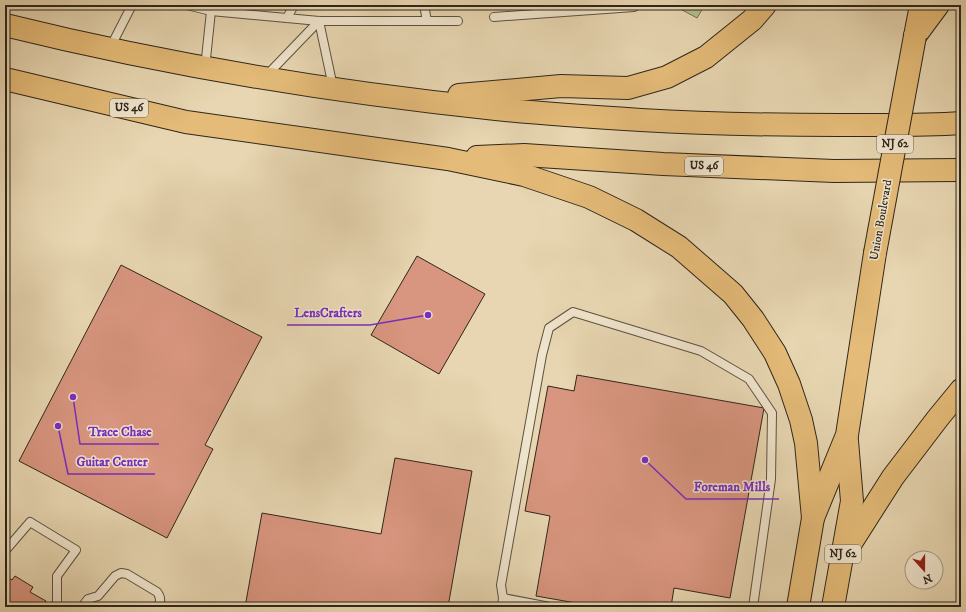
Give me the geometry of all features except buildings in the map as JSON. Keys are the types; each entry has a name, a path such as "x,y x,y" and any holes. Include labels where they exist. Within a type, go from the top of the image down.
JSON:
{"main road":[{"path":"414,100 561,86 628,88 667,77 706,56 752,20 765,5"},
{"name":"Union Boulevard","path":"833,607 852,500 847,435 875,253 921,5"},
{"path":"915,36 938,5"},
{"path":"5,25 109,49 263,78 334,90 504,110 694,123 911,126 961,123"},
{"name":"US 46","path":"5,79 186,122 448,159 524,155 663,164 834,171 961,170"},
{"path":"448,159 524,175 589,197 636,220 679,247 733,294 753,319 764,336 789,384 801,420 806,443 813,518"},
{"path":"842,557 893,477 961,390"},
{"name":"Union Boulevard","path":"798,607 813,518 847,435"}],"lane":[{"path":"109,49 132,5"},
{"path":"188,5 319,21 458,21"},
{"path":"287,18 294,5"},
{"path":"424,5 427,21"},
{"path":"494,17 634,7 636,5"},
{"path":"205,68 212,8"},
{"path":"263,78 319,21"},
{"path":"319,21 334,90"},
{"path":"502,607 503,598 501,585 542,355 549,328 573,312 701,351 750,379 772,413 771,478 753,607"},
{"path":"5,551 30,522 76,550 56,576 57,602 54,607"},
{"path":"82,607 88,599 98,596 115,576 121,573 127,574 158,592 161,601 158,607"},
{"path":"503,598 550,607"}],"green space":[{"path":"673,5 705,5 697,18"}],"place":[{"name":"LensCrafters","path":"428,315"},
{"name":"Trace Chase","path":"73,397"},
{"name":"Guitar Center","path":"58,426"},
{"name":"Foreman Mills","path":"645,460"}]}
